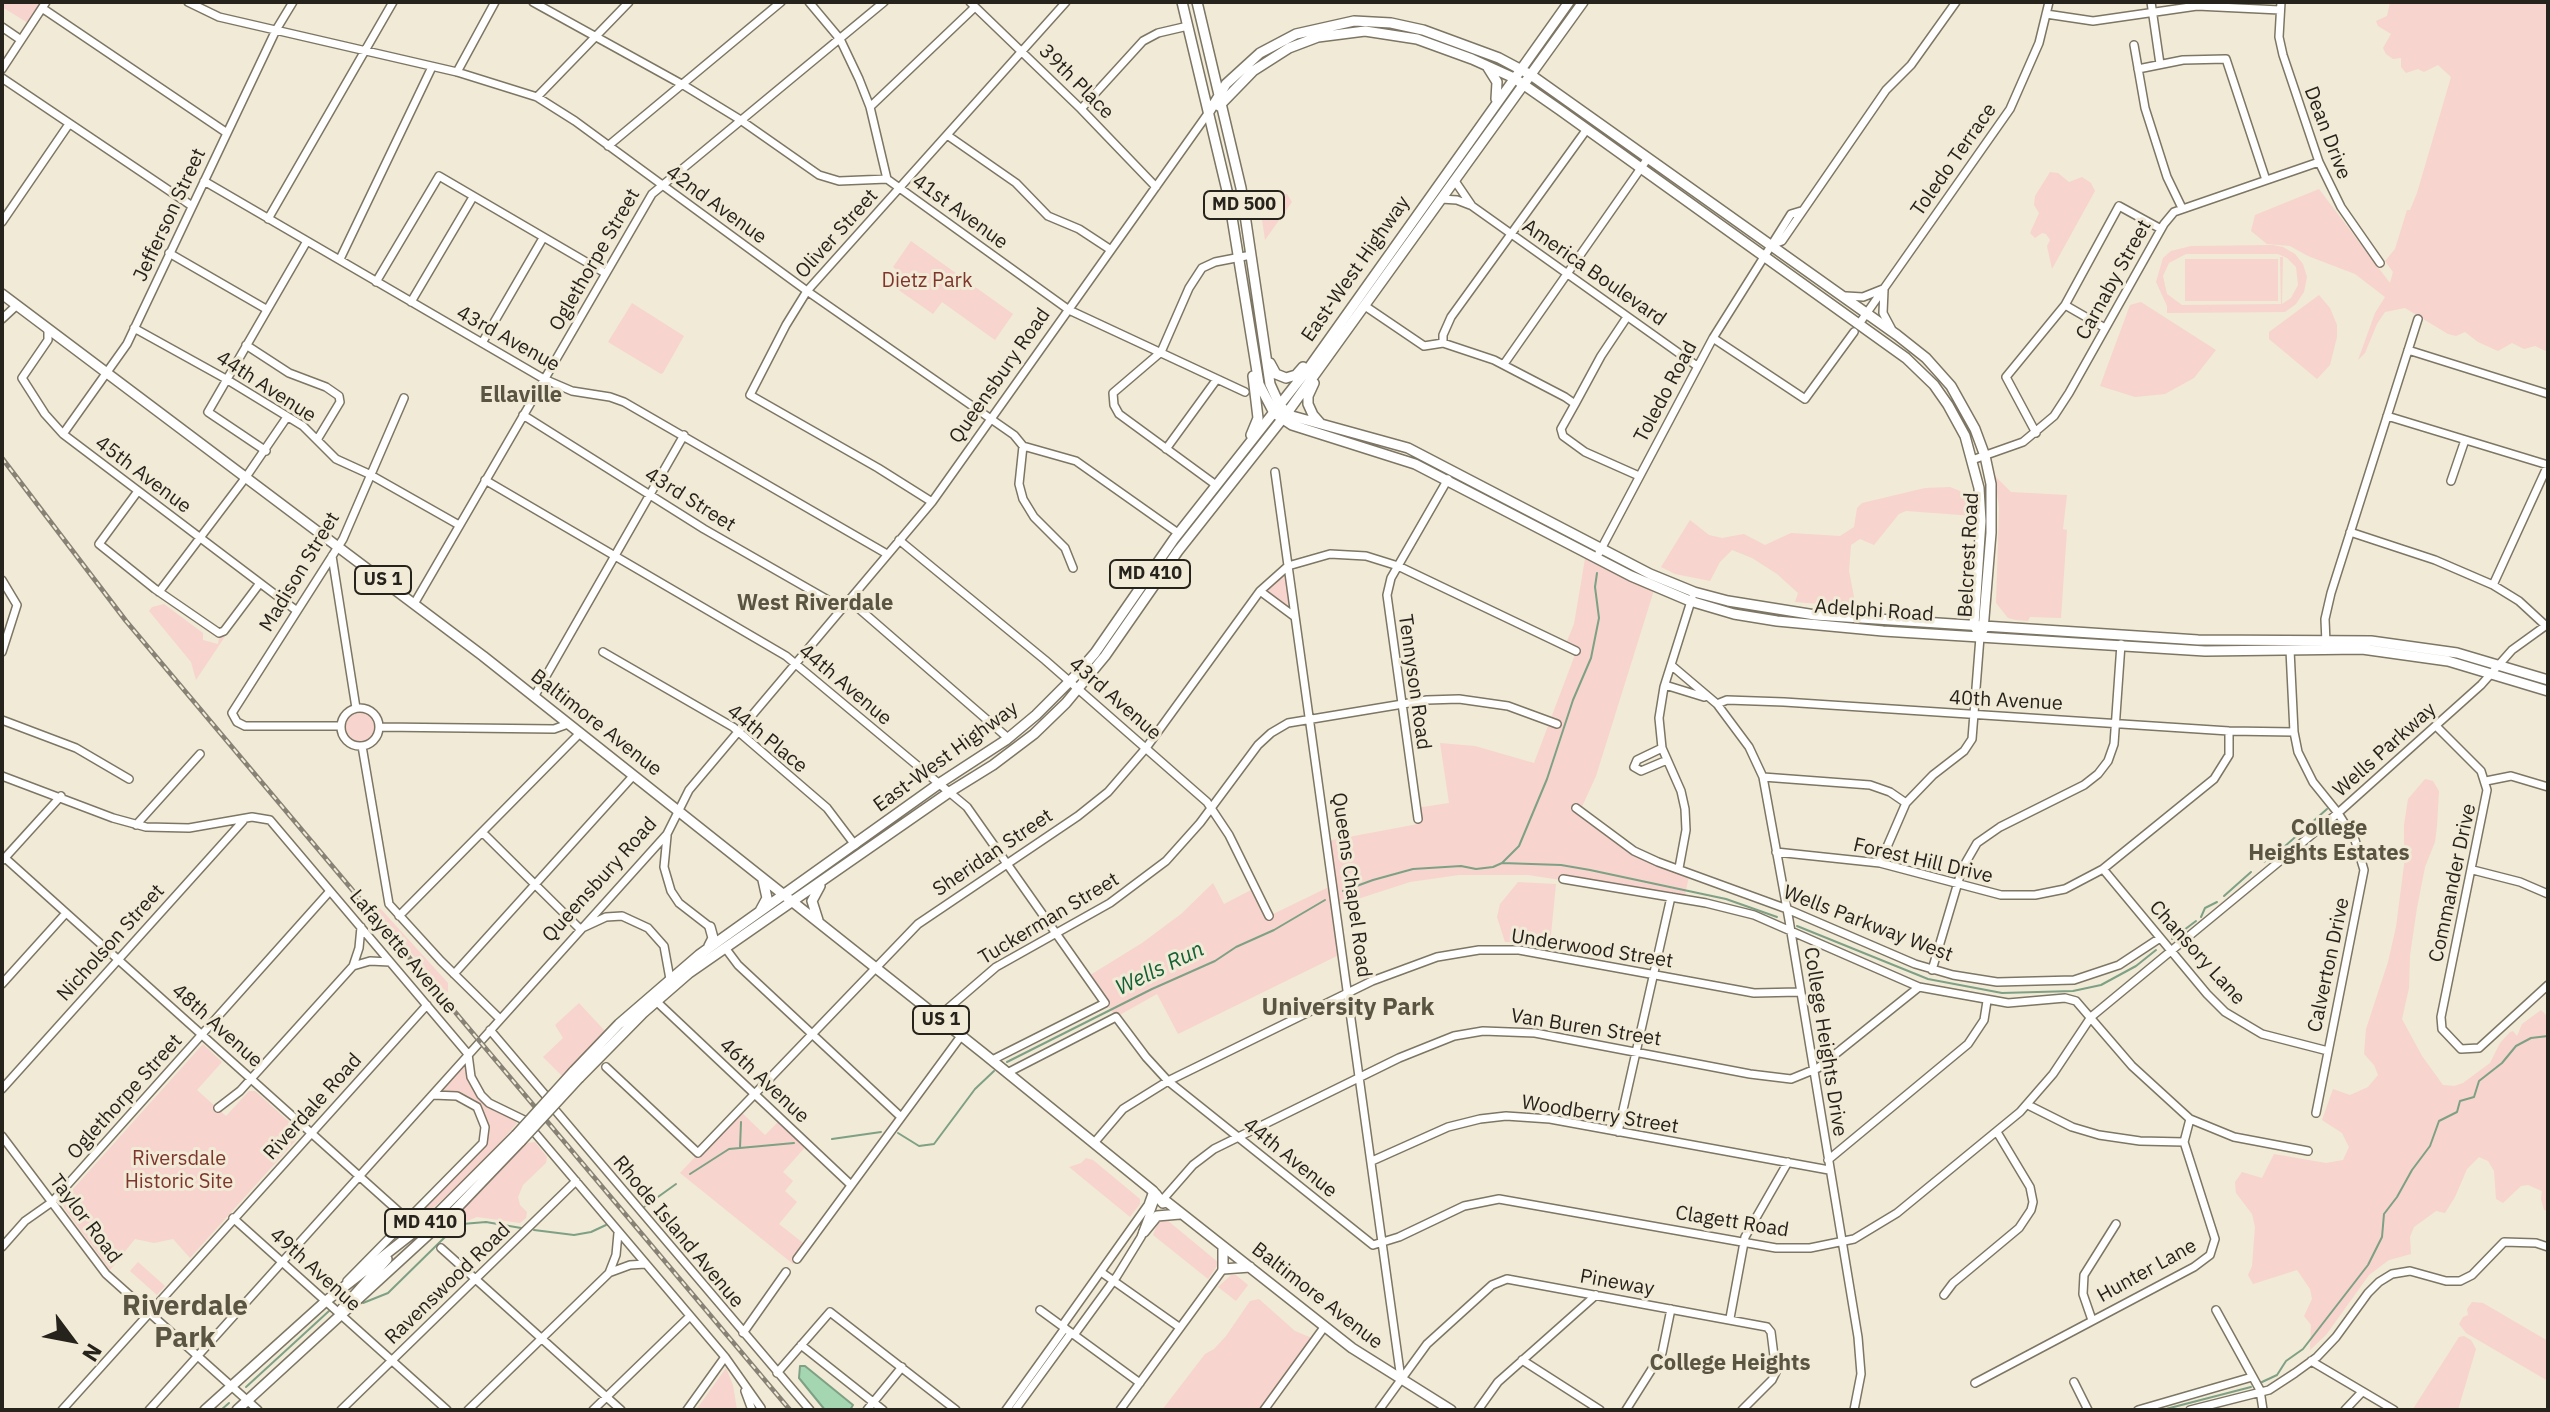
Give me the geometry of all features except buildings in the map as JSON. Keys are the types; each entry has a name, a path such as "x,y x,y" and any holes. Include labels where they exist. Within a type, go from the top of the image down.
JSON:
{"main road":[{"name":"MD 500","path":"1182,2 1229,199 1261,393 1281,413"},
{"name":"MD 500","path":"1197,2 1241,188 1270,384 1281,413"},
{"name":"East-West Highway","path":"576,1075 689,973 726,949 855,845 1008,738 1070,682 1095,653 1178,533 1232,466 1281,413 1345,314 1569,2"},
{"name":"East-West Highway","path":"237,1410 453,1212 619,1024 670,979 758,913 828,877 1021,744 1078,690 1281,413 1365,306 1583,2"},
{"name":"Belcrest Road","path":"1221,98 1237,72 1271,46 1317,27 1370,20 1429,32 1531,75 1897,335 1926,358 1951,386 1969,415 1985,456 1992,501 1986,599 1980,625"},
{"name":"Belcrest Road","path":"1221,98 1253,71 1289,48 1336,33 1381,32 1417,39 1514,78 1587,129 1764,256 1856,328 1906,358 1934,385 1960,425 1979,488 1980,637"},
{"path":"1271,46 1289,48"},
{"path":"1484,64 1497,82 1498,94 1493,107"},
{"path":"1213,65 1226,74 1237,72"},
{"name":"Queensbury Road","path":"1209,112 1221,98"},
{"path":"1365,306 1365,298 1393,247"},
{"name":"Baltimore Avenue","path":"2,294 534,697 1368,1360 1402,1377 1451,1410"},
{"path":"1260,318 1273,371 1291,377 1304,366 1345,314"},
{"path":"1323,425 1310,410 1308,396 1345,333"},
{"path":"1232,466 1257,425 1254,353"},
{"name":"Adelphi Road","path":"1281,413 1400,445 1453,470 1598,554"},
{"name":"Adelphi Road","path":"1281,413 1330,438 1402,458 1598,554 1734,614 1777,621 1980,637 2326,644 2371,641 2444,650 2548,680"},
{"name":"Adelphi Road","path":"1692,597 1804,615 1980,625 2205,651 2290,650 2326,644 2448,661 2548,691"},
{"path":"1986,599 1994,617 2008,628"},
{"path":"758,913 767,898 761,877"},
{"path":"819,923 812,900 828,877"},
{"path":"710,927 719,932 731,932"},
{"path":"707,949 713,938 710,927"},
{"name":"East-West Highway","path":"205,1410 326,1301 403,1242 519,1138"},
{"path":"1144,1232 1157,1216 1181,1214"},
{"path":"341,1315 345,1303 403,1242"},
{"path":"1223,1247 1223,1269 1250,1267"}],"street":[{"name":"42nd Avenue","path":"188,2 212,15 457,72 537,97 1014,435 1023,446 1076,461 1178,533"},
{"name":"Jefferson Street","path":"63,434 107,373 134,328 276,30 293,2"},
{"path":"268,219 393,2"},
{"path":"457,72 495,2"},
{"name":"41st Avenue","path":"533,2 683,85 823,177 839,181 887,179 1069,310 1245,392"},
{"path":"537,97 629,2"},
{"path":"608,146 781,2"},
{"path":"809,2 840,39 870,107 887,179"},
{"name":"Oglethorpe Street","path":"414,604 652,194 884,2"},
{"name":"Oliver Street","path":"932,502 750,395 807,291 1066,2"},
{"name":"Toledo Road","path":"1598,554 1697,366 1791,214 1801,211 1884,94 1911,65 1956,2"},
{"name":"Toledo Terrace","path":"1713,338 1805,399 2010,109 2030,67 2049,2"},
{"path":"2151,2 2160,64"},
{"path":"870,107 972,4"},
{"name":"39th Place","path":"972,4 1022,50 1156,187"},
{"path":"2046,14 2093,21 2197,4 2280,6"},
{"path":"2,69 44,5 227,133"},
{"name":"Dean Drive","path":"2280,6 2279,37 2283,55 2319,162 2341,207 2380,263"},
{"path":"1081,109 1143,41 1158,33 1188,26"},
{"path":"2,27 21,40"},
{"path":"2134,45 2145,108 2167,177 2182,208"},
{"path":"2138,69 2160,64 2226,59 2266,180"},
{"path":"340,259 432,67"},
{"path":"2,78 192,206"},
{"name":"Queensbury Road","path":"149,1410 667,834 680,813 686,794 932,502 1209,112"},
{"path":"2,222 69,124"},
{"path":"1443,343 1451,317 1587,129"},
{"path":"947,135 1016,183 1048,216 1079,229 1111,250"},
{"path":"1504,364 1648,158"},
{"name":"Carnaby Street","path":"1972,460 2023,442 2054,416 2168,218 2182,208 2319,162"},
{"path":"376,282 439,176 543,238 607,270"},
{"name":"43rd Avenue","path":"204,181 544,379 572,391 615,398 887,554"},
{"name":"America Boulevard","path":"1455,181 1472,206"},
{"path":"411,302 473,197"},
{"name":"America Boulevard","path":"1441,199 1457,200 1472,206 1697,366"},
{"path":"2036,433 2006,377 2065,305 2119,206 2161,229"},
{"path":"482,343 543,238"},
{"path":"266,451 209,415 209,407 307,241"},
{"path":"169,253 266,309"},
{"path":"1216,485 1119,414 1113,398 1116,389 1161,352 1198,272 1209,263 1251,255"},
{"path":"1841,295 1863,297 1885,288 1883,313 1897,335"},
{"path":"2,319 17,305"},
{"path":"2065,305 2105,328"},
{"path":"1365,306 1424,346 1443,343 1504,364 1575,404"},
{"path":"1627,317 1600,357 1561,429 1563,436 1585,452 1639,476"},
{"path":"2326,644 2327,606 2418,319"},
{"name":"44th Avenue","path":"134,328 303,426 336,459 459,525"},
{"path":"48,329 48,340 60,338"},
{"name":"45th Avenue","path":"48,340 22,378 45,414 63,434 297,611"},
{"path":"246,345 289,373 326,387 339,396 340,402 317,440"},
{"path":"2408,350 2548,394"},
{"path":"1166,449 1217,379"},
{"name":"Madison Street","path":"341,726 245,726 237,722 232,713 338,547 404,398"},
{"name":"43rd Street","path":"523,415 842,608"},
{"path":"2387,416 2548,465 2493,585"},
{"path":"159,592 266,451 287,417"},
{"path":"534,697 684,435"},
{"path":"2451,481 2465,440"},
{"path":"1023,446 1019,484 1023,499 1034,517 1065,548 1073,568"},
{"name":"Tennyson Road","path":"1418,819 1386,602 1389,583 1453,470"},
{"name":"Queens Chapel Road","path":"1275,472 1402,1377"},
{"name":"44th Avenue","path":"485,480 775,649 967,807 1105,1003 992,1060"},
{"path":"138,491 99,544 159,592 219,633 224,631 260,583"},
{"path":"2350,532 2435,560 2493,585 2547,624"},
{"name":"43rd Avenue","path":"899,540 1070,682 1212,808 1229,835 1269,916"},
{"path":"1288,566 1315,557 1345,553 1366,556 1398,566 1576,651"},
{"path":"332,556 356,708"},
{"name":"Sheridan Street","path":"606,1067 698,1153 875,967 927,917 1098,801 1146,748 1260,591 1288,566"},
{"path":"2,580 17,605 2,652"},
{"path":"1260,591 1295,617"},
{"path":"1679,868 1686,830 1685,809 1662,748 1659,718 1665,685 1692,597"},
{"path":"849,600 1008,738"},
{"name":"Wells Parkway","path":"2091,1017 2338,813 2436,726 2522,641 2547,624"},
{"path":"1880,863 1906,803 1967,747 1973,735 1980,637"},
{"path":"1932,970 1969,855 1985,836 2071,793 2098,774 2112,754 2121,640"},
{"name":"Calverton Drive","path":"2290,650 2294,732 2298,752 2308,774 2358,846 2364,870 2316,1113"},
{"name":"44th Place","path":"603,652 737,731 827,808 855,845"},
{"name":"College Heights Drive","path":"1671,665 1717,704 1749,747 1763,777 1861,1355 1860,1385 1854,1410"},
{"name":"College Heights Drive","path":"1665,685 1706,697"},
{"path":"1309,718 1445,699 1487,701 1557,724"},
{"name":"40th Avenue","path":"1717,704 1727,700 1784,702 2229,731 2294,732"},
{"path":"356,708 372,712 379,727 375,738 362,746 347,741 341,726 347,713 356,708"},
{"name":"Tuckerman Street","path":"938,1017 996,967 1110,903 1144,879 1175,852 1264,739 1288,723 1309,718"},
{"path":"2,720 76,748 129,779"},
{"path":"379,727 554,729 568,724"},
{"name":"Commander Drive","path":"2436,726 2478,767 2486,781 2487,797 2441,1017 2443,1032 2455,1045 2467,1050 2476,1049 2548,985"},
{"name":"Forest Hill Drive","path":"1776,852 1880,863 2001,895 2035,895 2065,889 2103,869 2218,775 2229,755 2229,731"},
{"path":"399,916 580,733"},
{"path":"362,746 389,904 500,1019"},
{"path":"1662,748 1637,760 1634,767 1641,771 1667,760"},
{"path":"136,825 200,754"},
{"path":"2,776 136,825 173,829 244,819"},
{"path":"454,974 633,776"},
{"path":"2486,781 2511,776 2548,787"},
{"path":"1763,777 1870,785 1890,792 1906,803"},
{"path":"3,860 61,796"},
{"name":"Wells Parkway West","path":"1576,808 1634,851 1787,909 1932,970 1997,982 2065,981 2111,968 2160,938"},
{"name":"Lafayette Avenue","path":"244,819 257,817 270,820 468,1054 471,1077 484,1099"},
{"name":"Nicholson Street","path":"2,1089 244,819"},
{"path":"482,832 580,929 609,916 622,916 642,923 653,931 664,946 670,979"},
{"path":"667,834 664,867 671,891 679,903 710,927"},
{"name":"48th Avenue","path":"3,860 407,1219"},
{"name":"Chansory Lane","path":"2103,869 2207,994 2237,1021 2271,1037 2328,1051"},
{"path":"2473,870 2520,882 2548,894"},
{"path":"1563,879 1754,915 1919,987 1987,1001 2023,1004 2071,999 2080,1004 2132,1066 2190,1119 2234,1137 2308,1151"},
{"name":"Oglethorpe Street","path":"2,1247 25,1221 52,1202 330,891"},
{"path":"1618,1132 1671,897"},
{"path":"2,984 66,913"},
{"path":"218,1108 251,1079 353,966 361,927"},
{"path":"726,949 738,965 901,1117"},
{"name":"Underwood Street","path":"1094,1143 1123,1109 1168,1081 1421,961 1490,949 1537,952 1754,993 1799,992"},
{"path":"353,966 370,961 390,962"},
{"name":"Van Buren Street","path":"1015,1410 1068,1330 1101,1272 1148,1205 1200,1159 1360,1077 1434,1043 1483,1031 1535,1033 1779,1079 1798,1077 1813,1071 1919,987"},
{"name":"46th Avenue","path":"656,1001 851,1185"},
{"path":"1828,1160 1968,1044 1984,1020 1987,1001"},
{"name":"Riverdale Road","path":"62,1410 427,1005"},
{"name":"44th Avenue","path":"1007,1073 1116,1017 1168,1081 1369,1243 1384,1243"},
{"name":"Clagett Road","path":"1384,1243 1464,1206 1499,1199 1744,1242 1801,1249 1843,1242 1863,1235 1886,1221 2028,1105 2091,1017"},
{"path":"490,1030 546,1096"},
{"path":"797,1259 961,1036"},
{"path":"340,1290 361,1265 481,1147 485,1132 477,1107 457,1096 431,1096"},
{"path":"477,1107 484,1099 524,1120"},
{"path":"2028,1105 2072,1127 2131,1140 2184,1142 2190,1119"},
{"name":"Rhode Island Avenue","path":"556,1111 810,1410"},
{"name":"Woodberry Street","path":"1372,1161 1427,1135 1490,1117 1550,1119 1829,1170"},
{"path":"1944,1295 1953,1283 2019,1228 2032,1206 2030,1187 1997,1132"},
{"path":"535,1133 725,1357 758,1409"},
{"name":"Taylor Road","path":"3,1140 106,1274 258,1410"},
{"name":"Hunter Lane","path":"1975,1383 2207,1258 2214,1249 2215,1239 2184,1142"},
{"path":"1730,1318 1744,1242 1788,1162"},
{"name":"Ravenswood Road","path":"341,1410 576,1181"},
{"name":"Van Buren Street","path":"1006,1410 1068,1330 1114,1281 1144,1232 1161,1196"},
{"name":"49th Avenue","path":"233,1218 447,1410"},
{"path":"2092,1320 2083,1294 2084,1275 2116,1224"},
{"path":"609,1273 616,1255 618,1231"},
{"path":"2536,1243 2547,1236"},
{"path":"2190,1410 2269,1390 2311,1361 2336,1337 2368,1293 2392,1274 2410,1271 2446,1281 2460,1281 2472,1275 2504,1242 2536,1243 2548,1247"},
{"path":"441,1248 621,1410"},
{"path":"468,1410 609,1273 630,1265 645,1264"},
{"path":"1120,1410 1223,1269"},
{"path":"743,1333 786,1272"},
{"path":"1101,1272 1179,1327"},
{"name":"Pineway","path":"1379,1410 1430,1340 1499,1280 1514,1279 1730,1318 1769,1329 1776,1370 1772,1380 1742,1410"},
{"path":"1478,1410 1492,1388 1596,1295"},
{"path":"1626,1410 1662,1353 1671,1309"},
{"path":"1040,1310 1140,1383"},
{"path":"2216,1310 2260,1390 2263,1410"},
{"path":"777,1373 830,1312 956,1410"},
{"path":"593,1410 690,1316"},
{"path":"1264,1410 1325,1326"},
{"path":"801,1345 883,1410"},
{"name":"Queens Chapel Road","path":"1399,1350 1410,1366"},
{"path":"687,1410 725,1357"},
{"path":"1522,1360 1600,1410"},
{"path":"2311,1361 2394,1410"},
{"path":"867,1410 902,1367"},
{"path":"2138,1410 2252,1377"},
{"path":"2074,1382 2088,1410"},
{"path":"2345,1410 2362,1392"}],"green space":[{"path":"2,2 42,2 28,23 2,7"},
{"path":"2390,2 2548,2 2548,352 2535,346 2524,349 2512,343 2498,351 2465,332 2456,336 2448,334 2405,308 2385,312 2365,353 2358,360 2375,313 2385,297 2355,274 2290,246 2267,244 2251,231 2255,215 2319,189 2390,283 2393,272 2385,261 2395,249 2407,210 2410,210 2417,193 2451,77 2438,65 2424,72 2418,69 2406,73 2401,67 2401,58 2393,59 2386,54 2383,48 2391,34 2378,26 2376,21 2387,16"},
{"path":"2050,172 2058,173 2069,182 2082,177 2091,183 2095,191 2052,269 2047,246 2050,240 2046,234 2035,238 2030,233 2039,213 2034,205 2035,196"},
{"path":"1287,194 1292,202 1265,240 1259,199"},
{"name":"Dietz Park","path":"911,241 1013,314 995,340 942,302 933,314 890,284 899,272 893,267"},
{"path":"2191,246 2283,247 2295,254 2303,264 2307,277 2304,292 2296,304 2285,312 2167,313 2156,282 2163,258 2171,251","holes":["2186,254 2278,254 2287,258 2296,267 2298,285 2291,298 2282,304 2283,257 2280,257 2281,304 2182,305 2167,294 2163,276 2169,263"]},
{"path":"2185,259 2278,259 2278,301 2185,301"},
{"path":"2319,295 2330,308 2337,325 2337,337 2330,365 2317,379 2269,339 2269,332"},
{"path":"2141,302 2216,350 2194,378 2165,394 2135,397 2100,386 2130,305"},
{"path":"632,303 684,336 661,374 608,342"},
{"path":"1995,476 2011,492 2067,495 2061,618 2016,620 2008,618 1996,603 1999,508"},
{"path":"1950,487 1972,496 1974,516 1906,511 1899,514 1874,545 1860,539 1851,545 1849,571 1856,607 1795,602 1798,593 1777,574 1732,550 1720,562 1710,581 1675,574 1661,567 1690,520 1709,535 1722,538 1744,534 1765,545 1791,533 1840,536 1854,527 1857,508 1862,503 1925,488"},
{"path":"1586,553 1655,587 1596,776 1580,811 1634,851 1690,872 1684,899 1528,875 1459,875 1410,882 1336,906 1343,953 1178,1034 1157,994 1116,1017 1087,977 1181,914 1213,883 1224,904 1255,888 1269,916 1333,885 1327,841 1418,824 1416,808 1449,803 1440,743 1475,746 1534,763 1576,652 1565,646 1574,624"},
{"path":"1288,566 1295,617 1260,591"},
{"path":"164,604 203,633 203,640 218,644 219,638 226,635 196,680 191,662 149,611"},
{"path":"362,711 375,722 374,734 367,742 361,740 355,744 343,732 343,721 350,713"},
{"path":"2425,779 2433,781 2439,791 2437,826 2417,908 2409,988 2402,1019 2422,1056 2443,1085 2454,1086 2490,1063 2500,1043 2510,1032 2517,1036 2522,1024 2541,1010 2548,1017 2548,1211 2544,1210 2542,1191 2528,1185 2521,1186 2503,1203 2496,1199 2494,1171 2488,1161 2479,1157 2467,1169 2445,1213 2436,1211 2414,1227 2410,1237 2411,1254 2389,1260 2369,1275 2326,1335 2310,1350 2311,1325 2304,1316 2312,1299 2310,1289 2297,1270 2253,1284 2248,1275 2252,1266 2255,1227 2252,1214 2236,1193 2235,1182 2242,1172 2262,1178 2274,1154 2326,1163 2343,1160 2349,1147 2342,1133 2322,1120 2333,1089 2350,1095 2368,1087 2378,1075 2364,1054 2366,1029 2396,927 2408,799"},
{"path":"1518,882 1556,884 1550,944 1505,942 1497,917 1500,904"},
{"path":"379,907 448,983 448,992 441,988 379,915 375,910"},
{"path":"579,1003 605,1031 563,1077 543,1057 563,1038 555,1025"},
{"name":"Riversdale Historic Site","path":"203,1044 222,1062 197,1090 226,1116 249,1091 255,1091 295,1127 296,1140 190,1258 173,1239 154,1243 135,1239 110,1270 64,1208 64,1199"},
{"path":"468,1055 473,1083 517,1123 484,1162 414,1225 414,1216 487,1143 488,1135 471,1102 431,1095"},
{"path":"739,1110 765,1135 781,1119 808,1144 783,1172 793,1181 785,1191 797,1202 779,1224 807,1246 793,1264 680,1173"},
{"path":"535,1142 547,1157 546,1163 523,1185 518,1197 520,1205 527,1212 526,1218 520,1223 477,1217 447,1229 446,1226 526,1143"},
{"path":"1086,1158 1093,1160 1140,1199 1140,1204 1130,1217 1069,1167"},
{"path":"1167,1220 1219,1263 1208,1279 1153,1235 1158,1222"},
{"path":"138,1262 165,1286 157,1295 130,1271"},
{"path":"1231,1275 1236,1275 1248,1285 1236,1301 1218,1287"},
{"path":"1259,1299 1295,1331 1312,1338 1258,1410 1162,1410 1205,1354 1226,1336 1250,1301"},
{"path":"2472,1302 2483,1303 2548,1341 2548,1381 2466,1333 2459,1324 2468,1315 2467,1309"},
{"path":"2459,1337 2471,1340 2476,1349 2458,1410 2413,1409"},
{"path":"726,1368 733,1385 737,1410 696,1410"}],"shaded area":[{"path":"800,1366 805,1366 853,1405 850,1410 825,1410 799,1378"}],"waterway":[{"path":"1343,891 1413,869 1493,867 1502,863 1519,846 1591,658 1599,618 1595,587 1597,573"},
{"path":"2284,847 2327,809"},
{"path":"2264,862 2280,850"},
{"path":"1502,863 1561,865 1590,870 1726,899 1777,917"},
{"path":"2224,896 2251,872"},
{"name":"Wells Run","path":"1007,1062 1215,961 1325,900"},
{"path":"2201,917 2205,908 2217,902"},
{"path":"2172,939 2196,921"},
{"path":"1797,926 1928,979 2002,993 2073,991 2101,985 2136,966 2156,950"},
{"path":"2262,1382 2277,1375 2286,1361 2303,1349 2368,1265 2382,1237 2384,1214 2430,1146 2439,1121 2457,1112 2460,1101 2474,1097 2479,1081 2502,1063 2516,1046 2531,1038 2548,1036"},
{"name":"Wells Run","path":"898,1133 919,1146 934,1144 975,1089 994,1071"},
{"path":"740,1148 741,1122"},
{"name":"Wells Run","path":"832,1139 881,1132"},
{"name":"Wells Run","path":"690,1174 729,1149 794,1143"},
{"name":"Wells Run","path":"644,1207 676,1184"},
{"name":"Wells Run","path":"363,1303 388,1293 462,1224 486,1222 521,1228"},
{"name":"Wells Run","path":"534,1230 574,1235 606,1225"},
{"path":"246,1387 329,1311"},
{"path":"2162,1410 2251,1387"},
{"path":"221,1410 229,1403"}],"railway":[{"path":"2,458 126,621 790,1410"}],"district":[{"name":"Ellaville","path":"521,396"},
{"name":"West Riverdale","path":"815,604"},
{"name":"College Heights Estates","path":"2329,842"},
{"name":"University Park","path":"1348,1008"},
{"name":"Riverdale Park","path":"185,1323"},
{"name":"College Heights","path":"1730,1364"}]}
